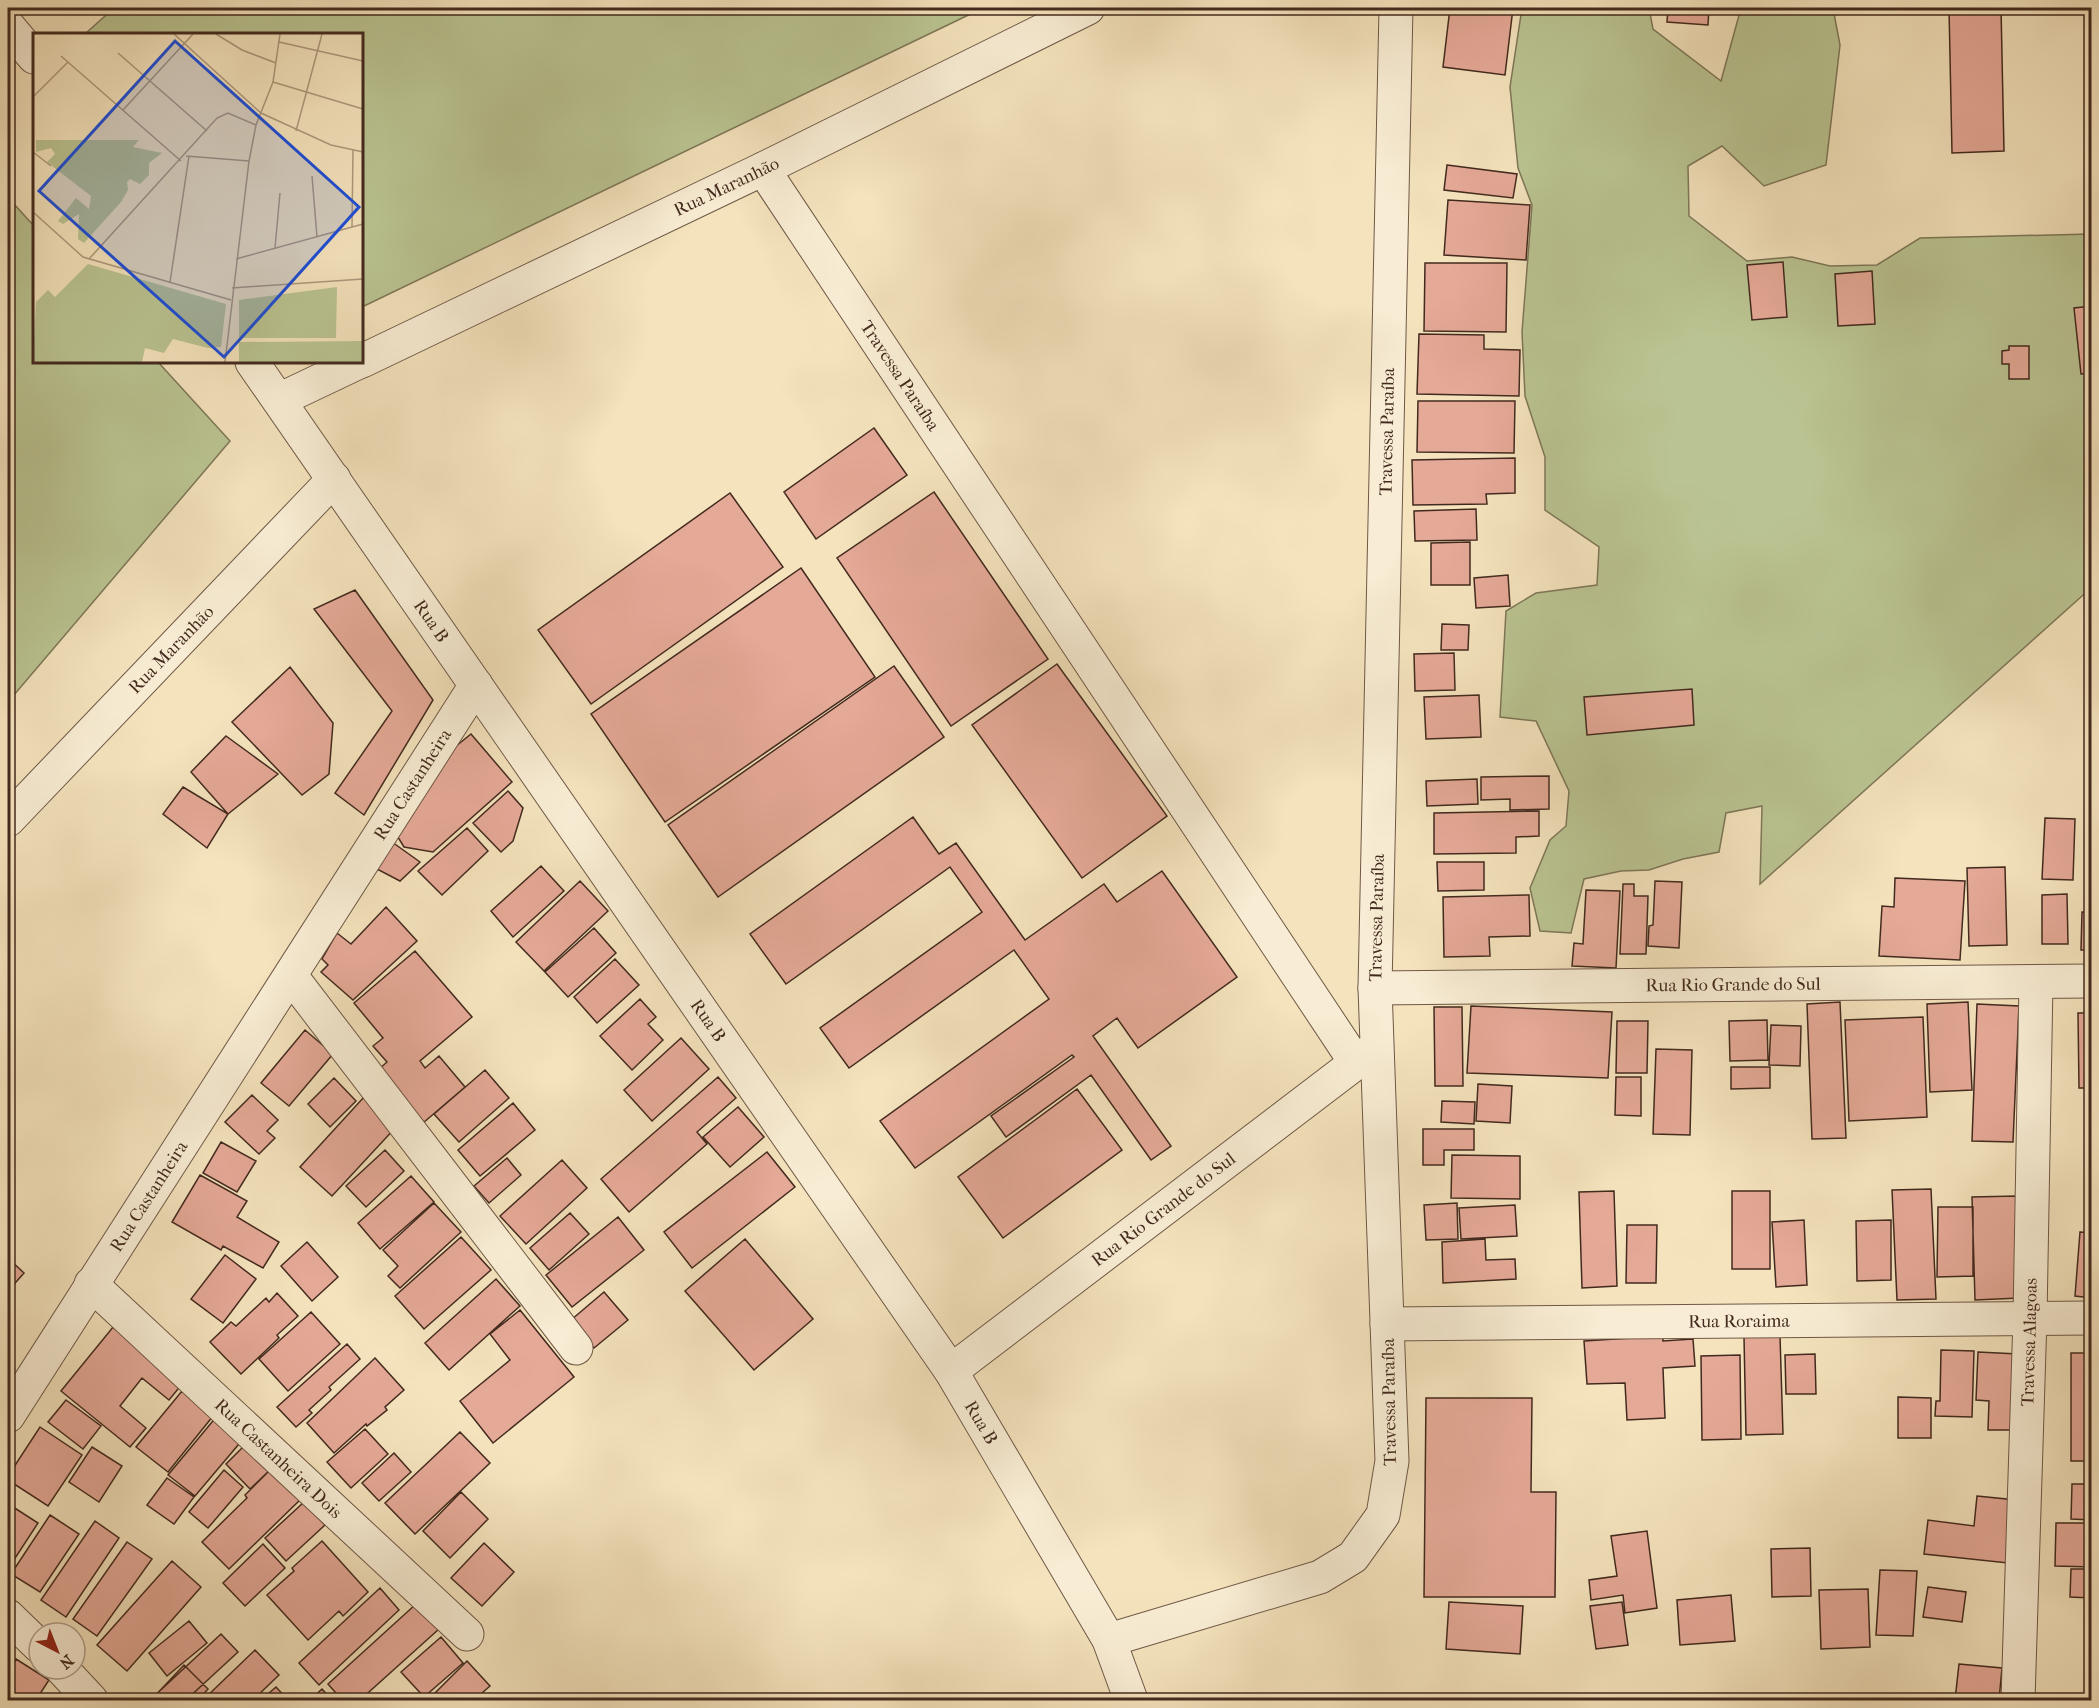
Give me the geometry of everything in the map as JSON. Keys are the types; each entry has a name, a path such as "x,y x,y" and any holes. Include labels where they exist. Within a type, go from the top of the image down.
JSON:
{"street":[{"name":"Rua Maranhão","path":"363,360 763,169 1088,8"},
{"name":"Travessa Paraíba","path":"1109,1640 1320,1577 1353,1557 1383,1515 1392,1461 1387,1324 1366,1055 1375,988 1396,8"},
{"path":"8,26 33,56"},
{"name":"Travessa Paraíba","path":"763,169 1366,1055"},
{"name":"Rua B","path":"253,363 951,1371 1109,1640 1131,1701"},
{"name":"Rua Maranhão","path":"279,400 356,363"},
{"name":"Rua Maranhão","path":"8,820 334,479"},
{"name":"Rua Castanheira","path":"8,1416 476,685"},
{"path":"291,976 576,1348"},
{"name":"Rua Rio Grande do Sul","path":"1375,988 2091,981"},
{"name":"Travessa Alagoas","path":"2018,1701 2030,1318 2036,982"},
{"name":"Rua Rio Grande do Sul","path":"951,1371 1366,1055"},
{"name":"Rua Castanheira Dois","path":"91,1284 467,1634"},
{"name":"Rua Roraima","path":"1387,1324 2091,1318"},
{"path":"8,1616 27,1634"},
{"path":"73,1681 92,1701"}],"green space":[{"path":"114,8 983,8 363,307 363,33 86,33"},
{"path":"1522,8 1649,8 1653,29 1721,81 1741,8 1833,8 1840,45 1826,165 1764,186 1722,146 1688,166 1689,216 1747,261 1792,257 1830,266 1877,265 1920,238 2091,234 2091,588 1760,884 1762,806 1726,813 1719,852 1683,859 1649,870 1621,871 1584,879 1571,933 1540,931 1530,888 1550,840 1566,826 1569,791 1536,721 1500,717 1506,611 1536,593 1597,585 1599,547 1545,510 1545,457 1525,396 1522,332 1532,205 1518,168 1510,87"},
{"path":"14,204 33,225 33,363 159,363 230,441 8,702 8,211"}],"building":[{"path":"1450,8 1513,8 1505,75 1443,67"},
{"path":"1668,8 1709,8 1708,25 1667,22"},
{"path":"1949,8 2001,8 2004,151 1952,153"},
{"path":"1447,165 1517,174 1513,198 1444,190"},
{"path":"1448,200 1530,205 1526,260 1444,255"},
{"path":"1783,262 1787,317 1752,320 1747,265"},
{"path":"1425,263 1507,263 1506,332 1424,331"},
{"path":"1872,271 1875,324 1838,326 1835,274"},
{"path":"2092,306 2092,373 2081,374 2074,308"},
{"path":"1419,334 1484,335 1484,349 1520,350 1519,396 1417,394"},
{"path":"2009,346 2029,346 2029,379 2009,379 2009,364 2002,364 2002,351 2009,350"},
{"path":"1418,401 1515,401 1514,453 1417,452"},
{"path":"874,428 907,475 816,539 784,492"},
{"path":"1515,458 1515,493 1486,494 1487,504 1413,505 1412,460"},
{"path":"934,492 1048,659 951,726 837,558"},
{"path":"730,493 783,567 591,704 538,630"},
{"path":"1476,509 1477,540 1415,541 1414,511"},
{"path":"1470,542 1470,585 1431,585 1431,543"},
{"path":"801,568 875,677 665,822 591,714"},
{"path":"1508,575 1510,606 1476,608 1474,578"},
{"path":"355,590 433,700 364,815 335,793 392,711 314,609"},
{"path":"1442,624 1469,625 1468,650 1441,650"},
{"path":"1454,653 1455,690 1415,691 1414,654"},
{"path":"1057,664 1167,816 1082,878 972,725"},
{"path":"894,666 944,737 718,897 668,825"},
{"path":"290,667 333,723 329,774 302,795 232,722"},
{"path":"1692,689 1694,725 1587,735 1584,697"},
{"path":"1479,695 1481,737 1426,739 1424,697"},
{"path":"471,734 512,782 433,852 404,847 396,834 445,755"},
{"path":"226,736 278,774 228,814 191,772"},
{"path":"1549,776 1549,809 1510,810 1510,799 1481,800 1481,777"},
{"path":"1477,779 1478,804 1427,806 1426,781"},
{"path":"183,787 228,814 207,848 163,814"},
{"path":"508,791 523,808 513,841 501,852 473,823"},
{"path":"1539,811 1539,836 1516,837 1516,853 1434,854 1434,813"},
{"path":"913,817 939,854 956,843 1025,940 1104,884 1117,902 1162,871 1237,977 1138,1048 1117,1018 1093,1036 1171,1146 1151,1160 1091,1075 1006,1137 991,1116 1074,1057 1072,1055 915,1168 880,1121 1049,999 1014,950 849,1068 820,1028 982,912 950,867 786,984 750,934"},
{"path":"2045,818 2075,819 2073,880 2042,879"},
{"path":"467,828 488,851 442,895 418,871"},
{"path":"392,842 420,862 400,881 375,868"},
{"path":"1437,862 1484,862 1484,890 1438,891"},
{"path":"541,866 564,891 513,937 491,911"},
{"path":"2005,867 2007,945 1969,946 1967,868"},
{"path":"1895,878 1965,881 1960,960 1879,956 1882,906 1894,907"},
{"path":"580,881 608,911 544,971 516,942"},
{"path":"1655,881 1682,882 1679,948 1648,946 1649,926 1653,925"},
{"path":"1623,884 1634,884 1634,896 1648,896 1646,954 1620,954"},
{"path":"1586,890 1620,891 1616,968 1572,966 1574,943 1583,944"},
{"path":"2067,894 2068,944 2042,944 2042,895"},
{"path":"1529,895 1530,936 1489,937 1490,956 1444,957 1443,897"},
{"path":"386,907 417,941 353,1000 321,972 328,965 322,959 337,933 351,944"},
{"path":"2082,912 2092,913 2092,950 2081,950"},
{"path":"594,928 616,953 568,997 545,972"},
{"path":"415,951 472,1017 420,1061 425,1068 439,1056 465,1087 423,1123 378,1070 387,1062 373,1046 383,1038 354,1003"},
{"path":"615,959 639,985 597,1023 574,997"},
{"path":"640,999 656,1017 648,1024 663,1040 632,1070 600,1036"},
{"path":"1840,1002 1846,1138 1812,1139 1807,1004"},
{"path":"1968,1002 1972,1090 1930,1092 1927,1004"},
{"path":"1977,1004 2019,1006 2013,1142 1972,1141"},
{"path":"1471,1006 1612,1012 1608,1078 1467,1073"},
{"path":"1434,1007 1462,1007 1463,1086 1435,1086"},
{"path":"2078,1013 2092,1013 2092,1088 2079,1088"},
{"path":"1923,1017 1927,1117 1849,1121 1845,1020"},
{"path":"1767,1020 1768,1060 1730,1061 1729,1021"},
{"path":"1617,1021 1648,1021 1647,1073 1616,1073"},
{"path":"1771,1025 1801,1026 1800,1066 1769,1065"},
{"path":"305,1030 333,1054 289,1106 261,1083"},
{"path":"681,1038 709,1069 652,1121 624,1090"},
{"path":"1656,1049 1692,1050 1690,1135 1653,1134"},
{"path":"1731,1067 1770,1067 1770,1088 1731,1089"},
{"path":"485,1070 509,1098 459,1142 434,1114"},
{"path":"718,1077 736,1098 697,1132 707,1144 629,1212 601,1179"},
{"path":"1616,1077 1641,1077 1641,1116 1615,1115"},
{"path":"334,1078 356,1101 330,1127 308,1104"},
{"path":"1478,1084 1512,1086 1510,1123 1476,1121"},
{"path":"1077,1089 1122,1150 1003,1238 958,1177"},
{"path":"252,1095 278,1120 267,1131 275,1138 259,1154 225,1122"},
{"path":"364,1097 396,1127 332,1196 300,1167"},
{"path":"1442,1101 1475,1102 1474,1124 1441,1122"},
{"path":"513,1103 535,1130 480,1176 458,1150"},
{"path":"738,1107 764,1137 730,1167 703,1137"},
{"path":"1423,1129 1474,1129 1474,1150 1444,1150 1444,1165 1423,1165"},
{"path":"221,1142 256,1161 237,1192 203,1173"},
{"path":"385,1150 404,1171 366,1207 346,1186"},
{"path":"767,1152 795,1187 692,1268 664,1232"},
{"path":"1452,1155 1520,1156 1520,1199 1451,1198"},
{"path":"507,1158 521,1175 489,1203 474,1186"},
{"path":"562,1160 587,1188 526,1244 500,1216"},
{"path":"200,1175 247,1201 237,1217 279,1242 263,1268 223,1246 221,1250 172,1222"},
{"path":"411,1176 434,1202 380,1249 358,1223"},
{"path":"1931,1189 1936,1299 1897,1300 1892,1190"},
{"path":"1614,1191 1617,1286 1582,1288 1579,1192"},
{"path":"1732,1191 1770,1191 1770,1269 1732,1269"},
{"path":"2017,1196 2019,1298 1975,1300 1972,1197"},
{"path":"434,1203 461,1232 400,1288 388,1276 398,1266 383,1250"},
{"path":"1457,1203 1458,1239 1426,1240 1424,1205"},
{"path":"1515,1205 1517,1236 1461,1239 1459,1208"},
{"path":"1938,1207 1973,1207 1973,1276 1937,1277"},
{"path":"570,1213 589,1234 549,1270 530,1248"},
{"path":"618,1217 644,1250 572,1307 546,1275"},
{"path":"1804,1220 1807,1285 1776,1287 1772,1222"},
{"path":"1891,1220 1891,1280 1857,1281 1856,1221"},
{"path":"1627,1225 1657,1225 1656,1283 1626,1283"},
{"path":"2080,1232 2092,1233 2092,1298 2075,1296"},
{"path":"461,1237 491,1270 424,1329 395,1296"},
{"path":"745,1239 813,1319 754,1370 685,1291"},
{"path":"1485,1239 1486,1260 1515,1259 1516,1279 1443,1283 1442,1242"},
{"path":"307,1242 338,1277 312,1301 281,1266"},
{"path":"225,1255 256,1279 223,1323 191,1299"},
{"path":"8,1258 24,1273 8,1291"},
{"path":"496,1279 520,1306 449,1370 425,1343"},
{"path":"604,1292 628,1320 594,1348 571,1320"},
{"path":"277,1293 298,1316 277,1335 279,1338 241,1374 210,1342 231,1322 236,1326 266,1298 269,1302"},
{"path":"520,1310 574,1377 493,1443 460,1401 510,1360 490,1334"},
{"path":"311,1312 340,1344 288,1391 259,1359"},
{"path":"118,1321 187,1378 169,1400 142,1378 120,1406 146,1428 130,1447 61,1391"},
{"path":"1663,1336 1663,1341 1693,1339 1695,1366 1663,1368 1665,1418 1627,1420 1625,1383 1587,1384 1584,1341"},
{"path":"1780,1336 1783,1434 1746,1435 1744,1337"},
{"path":"347,1344 360,1359 329,1387 331,1390 309,1410 312,1413 296,1427 277,1407"},
{"path":"1941,1350 1974,1351 1972,1417 1935,1416 1936,1401 1940,1401"},
{"path":"1978,1352 2018,1354 2015,1430 1988,1430 1989,1401 1976,1400"},
{"path":"2071,1353 2092,1353 2092,1461 2071,1461"},
{"path":"1815,1354 1816,1394 1786,1394 1785,1355"},
{"path":"1740,1355 1741,1439 1702,1440 1701,1356"},
{"path":"375,1358 404,1390 385,1407 387,1410 367,1426 366,1424 334,1453 307,1423"},
{"path":"182,1391 213,1416 168,1472 136,1447"},
{"path":"1898,1397 1931,1398 1931,1438 1898,1438"},
{"path":"1426,1398 1532,1398 1531,1492 1556,1492 1555,1597 1424,1597"},
{"path":"66,1400 101,1426 83,1449 48,1422"},
{"path":"217,1416 244,1438 195,1496 168,1475"},
{"path":"40,1427 82,1455 48,1506 8,1480 8,1476"},
{"path":"365,1429 388,1454 351,1488 327,1462"},
{"path":"460,1432 490,1463 415,1534 385,1503"},
{"path":"248,1442 273,1467 250,1489 226,1464"},
{"path":"92,1447 122,1466 99,1502 69,1482"},
{"path":"394,1453 411,1472 379,1501 362,1483"},
{"path":"273,1467 303,1497 229,1569 202,1542 247,1498 245,1495"},
{"path":"224,1470 243,1487 208,1528 189,1512"},
{"path":"167,1478 194,1497 174,1524 147,1505"},
{"path":"2072,1484 2092,1484 2092,1520 2071,1519"},
{"path":"461,1492 488,1519 450,1558 423,1531"},
{"path":"1977,1496 2016,1500 2008,1563 1924,1554 1928,1520 1974,1526"},
{"path":"304,1502 325,1525 286,1561 265,1538"},
{"path":"10,1505 38,1523 8,1569 8,1509"},
{"path":"50,1515 79,1534 40,1592 11,1574"},
{"path":"95,1521 119,1538 66,1617 41,1600"},
{"path":"2056,1523 2092,1523 2092,1567 2055,1566"},
{"path":"1647,1531 1657,1608 1625,1613 1623,1595 1591,1600 1589,1580 1617,1576 1611,1536"},
{"path":"322,1541 368,1592 343,1616 339,1611 308,1640 267,1595"},
{"path":"127,1542 152,1559 97,1636 87,1629 87,1621 73,1619"},
{"path":"484,1543 514,1572 482,1606 451,1578"},
{"path":"263,1544 285,1568 245,1606 223,1583"},
{"path":"1810,1548 1811,1596 1772,1597 1771,1549"},
{"path":"172,1561 201,1587 127,1671 97,1645"},
{"path":"2071,1569 2092,1569 2092,1598 2070,1597"},
{"path":"1880,1570 1917,1571 1913,1636 1876,1635"},
{"path":"1928,1587 1966,1592 1962,1622 1923,1617"},
{"path":"380,1588 399,1610 319,1685 299,1663"},
{"path":"1868,1589 1870,1647 1821,1649 1819,1590"},
{"path":"1731,1595 1735,1641 1680,1645 1677,1600"},
{"path":"1449,1602 1523,1606 1520,1654 1446,1649"},
{"path":"1622,1602 1628,1645 1596,1649 1590,1606"},
{"path":"416,1604 439,1629 360,1700 342,1700 328,1684"},
{"path":"189,1621 207,1643 167,1676 149,1653"},
{"path":"221,1634 238,1652 186,1700 150,1700"},
{"path":"441,1637 463,1663 424,1697 401,1672"},
{"path":"255,1650 279,1675 253,1700 203,1700"},
{"path":"16,1659 27,1666 27,1681 48,1681 36,1700 8,1700 8,1672"},
{"path":"467,1661 490,1686 474,1700 440,1700 434,1694"},
{"path":"1959,1664 2002,1668 1999,1700 1955,1700"},
{"path":"184,1665 208,1689 198,1700 151,1700"},
{"path":"276,1687 288,1700 261,1700"},
{"path":"322,1689 332,1700 310,1700"}]}
